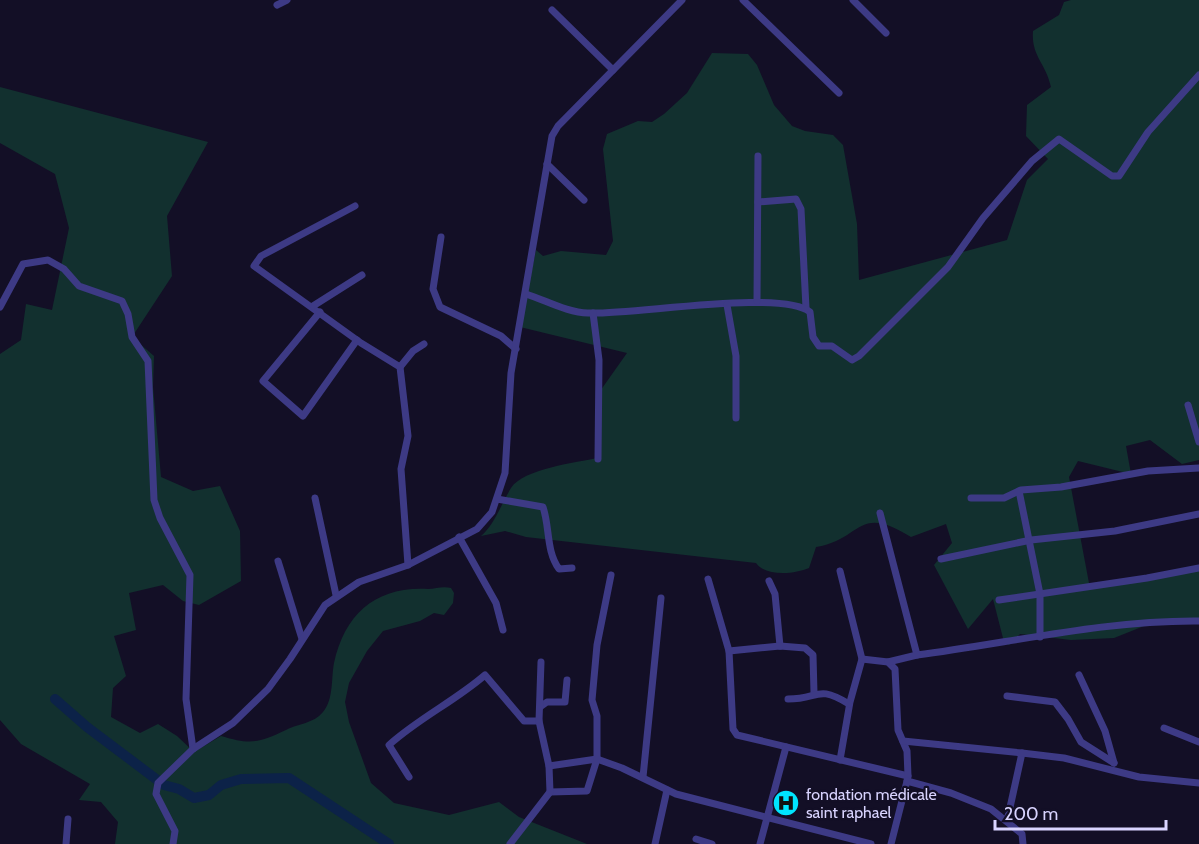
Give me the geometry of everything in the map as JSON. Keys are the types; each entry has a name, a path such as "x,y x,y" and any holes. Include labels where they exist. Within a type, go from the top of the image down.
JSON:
{"street":[{"path":"277,5 287,0"},
{"path":"173,844 173,825 156,794 156,789 168,771 193,749 217,736 248,709 276,678 319,612 336,595 359,582 408,565 477,529 489,518 497,499 506,462 511,373 552,136 558,126 682,0"},
{"path":"743,0 839,93"},
{"path":"853,0 886,33"},
{"path":"552,10 613,70"},
{"path":"526,294 585,313 727,305 757,301 801,304 810,312 813,337 819,346 832,346 852,360 859,356 948,267 983,218 1032,161 1059,139 1112,176 1119,176 1148,132 1199,75"},
{"path":"757,301 758,156"},
{"path":"547,164 584,200"},
{"path":"758,202 796,199 801,209 806,308"},
{"path":"356,206 261,256 254,266 263,275 313,306 357,340 400,367"},
{"path":"441,237 433,290 440,307 501,336 516,349"},
{"path":"0,307 23,264 48,260 64,269 79,286 122,301 128,314 132,337 148,361 154,500 160,518 190,574 186,699 193,749"},
{"path":"313,306 362,275"},
{"path":"727,305 736,356 736,418"},
{"path":"320,312 263,381 303,416 357,340"},
{"path":"593,313 599,360 598,459"},
{"path":"408,565 401,469 408,436 400,367 413,351 424,344"},
{"path":"1188,405 1199,442"},
{"path":"971,498 1004,498 1019,492 1148,471 1199,468"},
{"path":"1019,492 1027,541 1040,594 1040,637"},
{"path":"315,498 336,595"},
{"path":"497,499 543,507 548,522 551,558 560,569 572,568"},
{"path":"880,513 917,655"},
{"path":"941,558 1027,541 1115,531 1199,514"},
{"path":"459,537 496,603 503,630"},
{"path":"278,561 302,639"},
{"path":"999,600 1199,568"},
{"path":"840,571 862,659 849,704 840,760"},
{"path":"550,792 587,791 597,759 597,716 592,700 597,645 611,575"},
{"path":"708,579 729,651 735,732 951,793 995,811 1022,834 1023,844"},
{"path":"769,581 775,594 780,646"},
{"path":"643,777 661,598"},
{"path":"862,659 888,662 917,655 1040,637 1163,621 1199,621"},
{"path":"729,651 780,646 805,648 813,655 813,693"},
{"path":"510,844 550,792 549,766 539,721 541,662"},
{"path":"888,662 895,669 898,730 907,751 908,779 891,844"},
{"path":"409,777 389,745 424,718 459,697 485,675 524,721 539,721"},
{"path":"1079,675 1105,731 1116,771"},
{"path":"540,707 547,702 565,702 567,680"},
{"path":"788,699 800,699 813,693 832,694 849,704"},
{"path":"1007,696 1055,702 1081,742 1114,763"},
{"path":"1164,728 1199,742"},
{"path":"903,741 1064,758 1139,777 1199,783"},
{"path":"760,844 786,747"},
{"path":"1006,821 1022,753"},
{"path":"549,766 597,759 643,777 667,790 871,844"},
{"path":"655,844 667,790"},
{"path":"66,844 68,819"},
{"path":"696,839 712,844"}],"green space":[{"path":"1071,0 1199,0 1199,460 1182,464 1150,440 1126,446 1131,474 1078,461 1069,477 1089,583 1110,584 1199,567 1199,622 1154,622 1114,638 1071,640 1020,634 1009,645 1004,642 993,599 968,629 934,565 952,543 946,524 911,537 893,527 870,523 831,543 816,547 809,568 781,573 767,571 756,563 526,537 505,531 481,536 498,514 517,481 551,467 598,458 598,394 627,353 520,327 536,250 543,256 561,251 606,255 613,241 603,149 607,134 638,121 652,122 664,114 687,93 712,53 748,54 757,65 774,105 792,126 805,131 833,135 843,145 857,224 859,280 1007,240 1027,180 1048,159 1026,136 1027,105 1051,87 1034,47 1033,31 1059,15 1064,2"},
{"path":"0,87 208,142 167,216 172,276 132,337 154,356 153,387 161,477 193,491 220,486 240,531 241,581 199,605 183,601 163,585 129,593 136,630 114,636 126,676 113,688 111,717 140,733 158,724 177,736 194,752 221,736 240,741 268,738 310,721 319,716 327,707 339,645 355,617 366,606 393,592 410,589 451,588 454,593 453,603 444,615 434,613 420,621 383,631 367,651 349,683 345,702 349,722 371,783 394,803 449,815 499,802 519,817 587,844 115,844 118,822 101,802 79,800 90,784 21,744 0,720 0,354 21,340 26,304 52,310 69,228 55,174 0,143"}],"waterway":[{"path":"55,699 87,727 164,785 179,789 194,798 209,795 221,785 241,779 289,778 389,844"}],"place":[{"name":"fondation médicale saint raphael","path":"786,803"}]}
